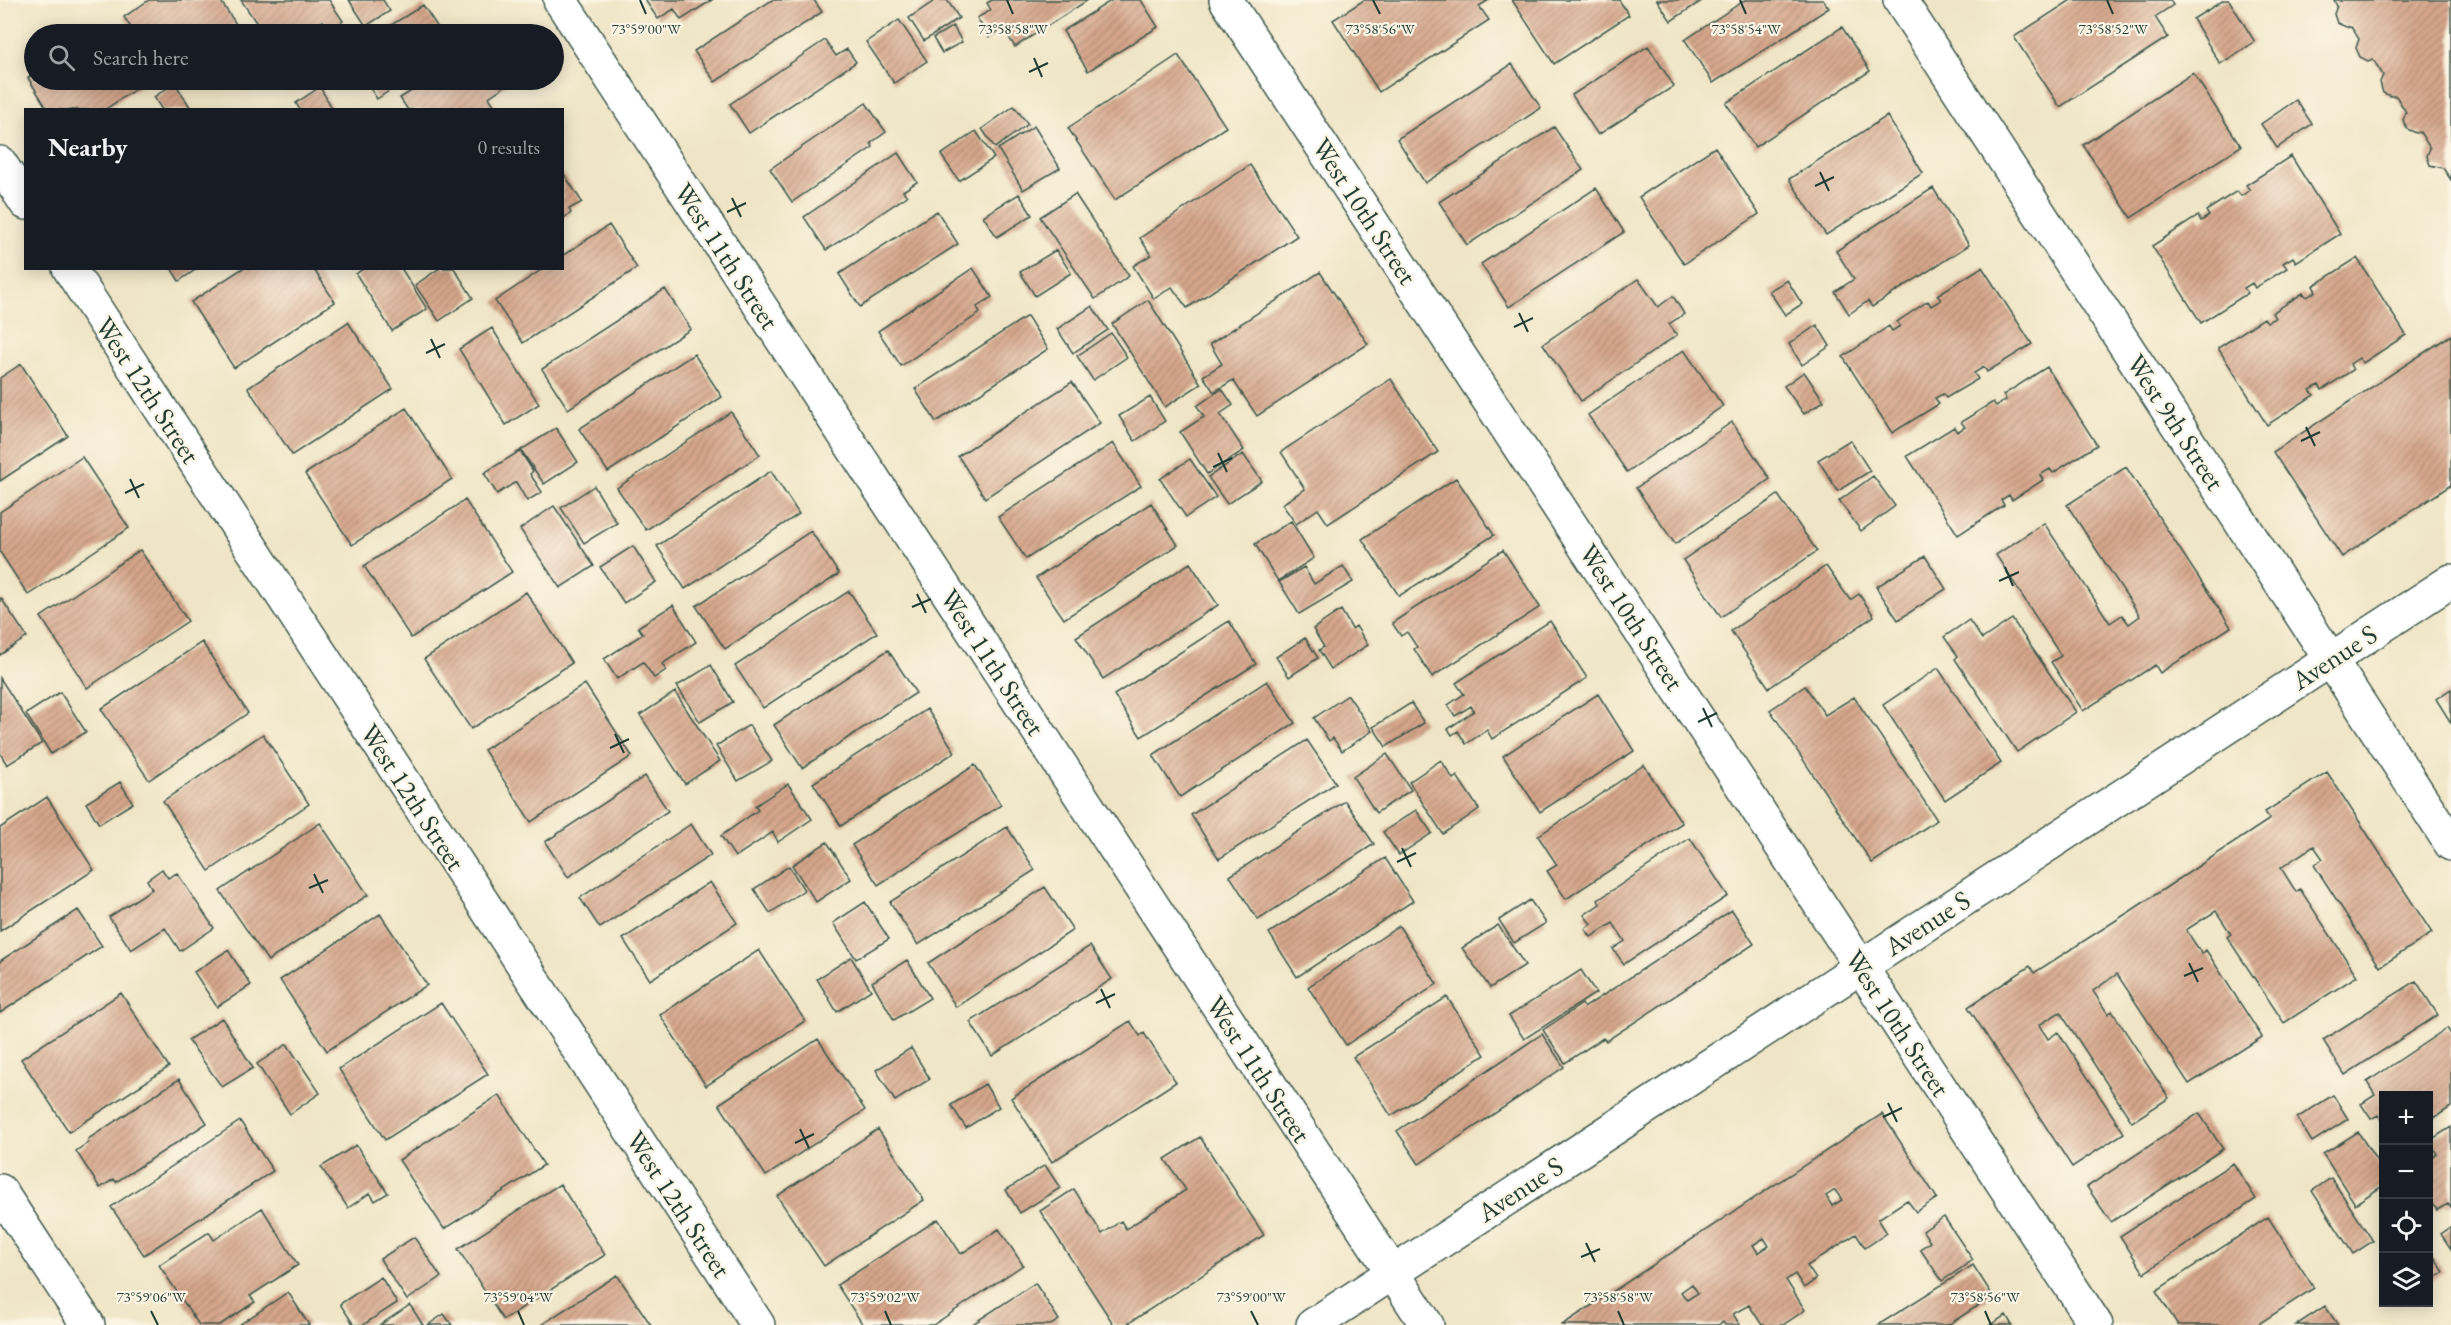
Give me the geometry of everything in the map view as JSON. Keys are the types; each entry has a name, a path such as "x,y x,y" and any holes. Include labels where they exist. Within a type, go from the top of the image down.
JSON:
{"street":[{"name":"West 11th Street","path":"560,0 1427,1325"},
{"name":"West 10th Street","path":"1226,0 2096,1325"},
{"name":"West 9th Street","path":"1899,0 2451,844"},
{"path":"0,164 24,199"},
{"name":"West 12th Street","path":"70,270 758,1325"},
{"name":"Avenue S","path":"1313,1325 2451,581"},
{"path":"0,1191 88,1325"}],"building":[{"path":"149,0 220,0 236,24 129,24 124,17"},
{"path":"241,0 329,0 343,21 338,24 324,24 323,21 318,24 257,24"},
{"path":"349,0 383,0 390,11 369,24 365,24"},
{"path":"645,0 712,0 681,20 674,9 658,19"},
{"path":"772,0 814,0 822,12 715,82 694,51"},
{"path":"936,0 947,0 959,18 924,41 909,18"},
{"path":"992,0 1088,0 1015,47 1003,28 989,37 977,18 991,10 987,3"},
{"path":"1112,0 1141,0 1158,27 1088,71 1063,31"},
{"path":"1364,0 1489,0 1479,6 1489,20 1379,92 1333,20"},
{"path":"1512,0 1619,0 1629,15 1554,64"},
{"path":"1657,0 1703,0 1671,21"},
{"path":"1745,0 1823,0 1829,8 1713,83 1685,40"},
{"path":"2071,0 2170,0 2173,5 2155,17 2168,37 2060,107 2014,37"},
{"path":"2224,0 2229,0 2255,42 2220,64 2193,19"},
{"path":"2334,0 2451,0 2451,180 2443,168 2430,165 2427,156 2430,148 2420,132 2416,133 2407,129 2403,120 2406,112 2396,96 2383,93 2380,82 2383,75 2373,59 2368,61 2360,57 2356,48 2359,39 2351,26 2346,27 2337,23 2334,14 2337,6"},
{"path":"423,5 435,24 393,24"},
{"path":"899,20 927,61 894,83 866,42"},
{"path":"953,26 962,42 942,53 933,38"},
{"path":"1842,27 1870,71 1755,147 1726,103"},
{"path":"825,40 836,56 847,49 856,62 749,133 730,104"},
{"path":"1648,46 1674,86 1598,135 1572,95"},
{"path":"1178,55 1226,127 1115,200 1068,128"},
{"path":"1512,64 1541,108 1425,183 1397,139"},
{"path":"2193,73 2241,146 2131,218 2083,145"},
{"path":"36,90 134,90 107,108 47,108"},
{"path":"164,90 179,90 191,108 161,108 154,97"},
{"path":"316,90 322,90 332,108 299,108 296,103"},
{"path":"371,90 390,90 377,99"},
{"path":"413,90 499,90 489,97 496,108 407,108 400,98"},
{"path":"2296,100 2312,124 2277,148 2261,124"},
{"path":"866,103 886,132 871,143 873,147 792,202 770,169"},
{"path":"1014,106 1028,124 995,148 982,129"},
{"path":"1887,116 1923,173 1826,235 1789,179"},
{"path":"1034,126 1060,168 1023,190 998,149"},
{"path":"1554,127 1583,170 1467,245 1439,202"},
{"path":"976,131 994,158 959,181 941,155"},
{"path":"1715,147 1759,214 1684,264 1639,197"},
{"path":"898,153 917,182 903,191 907,196 826,250 804,217"},
{"path":"2291,156 2340,234 2296,262 2293,257 2283,263 2287,268 2255,288 2252,283 2244,288 2248,293 2201,323 2152,246 2198,216 2201,221 2209,216 2206,211 2237,191 2241,196 2250,190 2246,185"},
{"path":"1250,165 1297,236 1187,308 1172,287 1154,299 1133,266 1151,255 1140,238"},
{"path":"564,174 582,202 569,209 571,213 564,218"},
{"path":"1596,188 1624,232 1509,307 1481,264"},
{"path":"1933,188 1969,245 1872,307 1868,301 1849,314 1835,292 1854,279 1836,251"},
{"path":"1019,194 1032,215 997,237 983,216"},
{"path":"1075,194 1129,276 1095,299 1040,217"},
{"path":"937,211 958,244 860,307 839,274"},
{"path":"609,225 637,268 523,343 495,301 541,270 564,270 564,255"},
{"path":"1056,250 1071,273 1035,296 1020,272"},
{"path":"2357,258 2406,335 2363,363 2359,358 2350,364 2353,370 2322,390 2319,385 2310,390 2314,395 2267,425 2218,348 2264,318 2267,322 2275,318 2272,313 2303,293 2307,297 2316,291 2313,286"},
{"path":"1982,267 2032,344 1987,372 1984,367 1974,373 1978,379 1946,398 1943,394 1935,398 1939,404 1892,433 1843,357 1889,326 1892,331 1900,326 1897,322 1928,301 1931,306 1941,300 1937,295"},
{"path":"973,268 992,297 977,307 980,313 901,366 878,331"},
{"path":"172,270 195,270 179,281"},
{"path":"240,270 314,270 335,302 234,368 191,302"},
{"path":"361,270 402,270 427,309 392,331 356,274"},
{"path":"437,270 455,270 473,298 439,321 415,285"},
{"path":"1320,272 1368,344 1257,416 1233,380 1214,392 1203,376 1222,364 1210,344"},
{"path":"1638,279 1658,307 1673,296 1684,314 1669,324 1677,335 1581,401 1543,344"},
{"path":"1787,280 1802,304 1785,315 1769,291"},
{"path":"665,289 691,329 568,409 542,369"},
{"path":"1148,300 1201,384 1165,407 1112,324"},
{"path":"1092,306 1108,330 1073,353 1057,329"},
{"path":"1027,316 1048,349 936,422 915,389"},
{"path":"348,322 393,389 292,455 248,388"},
{"path":"1817,325 1830,346 1802,365 1789,344"},
{"path":"492,328 539,404 506,425 459,349"},
{"path":"1111,333 1127,357 1093,380 1077,356"},
{"path":"2451,335 2451,485 2342,557 2273,452"},
{"path":"1684,350 1723,406 1627,472 1588,415"},
{"path":"694,354 722,397 608,472 579,429"},
{"path":"21,364 68,436 0,481 0,378"},
{"path":"2047,367 2097,445 2053,473 2050,469 2040,475 2043,480 2012,500 2009,495 2001,500 2004,505 1958,535 1907,456 1954,427 1957,432 1965,427 1961,422 1993,402 1996,406 2006,400 2003,395"},
{"path":"1804,372 1824,401 1804,414 1784,386"},
{"path":"1391,379 1438,452 1328,524 1318,509 1296,524 1282,504 1305,489 1281,452"},
{"path":"1072,382 1100,423 985,498 958,456"},
{"path":"1222,389 1233,405 1220,414 1244,450 1207,474 1180,432 1204,417 1197,406"},
{"path":"1150,397 1165,421 1135,441 1119,416"},
{"path":"406,408 452,479 352,545 305,474"},
{"path":"731,412 760,455 646,530 617,488"},
{"path":"1732,422 1770,479 1675,544 1636,488"},
{"path":"556,428 578,462 544,484 521,450"},
{"path":"1850,440 1870,471 1838,491 1818,460"},
{"path":"1113,443 1141,486 1026,559 998,517"},
{"path":"520,451 533,471 530,474 542,492 527,501 516,482 497,494 484,473"},
{"path":"1243,454 1262,481 1227,504 1208,477"},
{"path":"82,457 129,528 28,595 0,552 0,512"},
{"path":"1190,459 1216,497 1186,517 1160,479"},
{"path":"2126,467 2231,627 2160,673 2155,665 2083,711 2051,662 2061,656 1996,555 2044,523 2110,623 2122,615 2129,624 2140,616 2067,505"},
{"path":"771,471 799,514 685,589 657,546"},
{"path":"1873,476 1895,506 1861,531 1839,501"},
{"path":"1456,478 1494,535 1399,596 1362,539"},
{"path":"594,486 617,523 584,543 561,508"},
{"path":"1778,495 1817,551 1721,617 1683,560"},
{"path":"465,500 512,572 411,638 364,566"},
{"path":"1151,503 1178,545 1064,619 1036,578"},
{"path":"554,506 594,566 560,588 520,529"},
{"path":"1291,521 1314,558 1278,581 1255,544"},
{"path":"811,531 839,574 725,649 696,606"},
{"path":"633,546 656,582 624,603 600,567"},
{"path":"140,550 188,621 87,688 41,617"},
{"path":"1503,550 1540,607 1432,677 1414,649 1417,647 1407,632 1401,636 1392,623"},
{"path":"1925,556 1946,589 1898,620 1876,587"},
{"path":"1190,563 1218,605 1103,679 1076,637"},
{"path":"1343,566 1353,582 1299,614 1279,582 1304,567 1314,584"},
{"path":"1826,566 1850,600 1859,594 1874,616 1769,688 1731,631"},
{"path":"849,591 877,633 763,708 735,666"},
{"path":"526,592 572,663 471,729 424,659"},
{"path":"0,599 27,637 0,655"},
{"path":"673,605 696,642 662,664 666,670 654,678 643,662 617,679 604,659 643,634 638,627"},
{"path":"1341,610 1352,629 1356,626 1368,645 1331,669 1319,650 1324,647 1313,629"},
{"path":"2012,619 2076,712 2017,752 1955,659 1958,656 1944,637 1969,620 1982,639"},
{"path":"1229,621 1256,664 1141,737 1114,695"},
{"path":"1550,621 1587,678 1492,739 1487,730 1466,744 1458,731 1452,735 1448,729 1474,711 1471,706 1455,716 1448,705 1464,694 1456,683"},
{"path":"1305,638 1318,658 1289,677 1276,657"},
{"path":"202,642 248,713 149,780 101,709"},
{"path":"888,650 916,693 802,768 774,725"},
{"path":"711,665 733,702 700,722 677,686"},
{"path":"1938,668 2001,763 1945,800 1883,705"},
{"path":"0,678 42,743 7,765 0,753"},
{"path":"1267,681 1295,723 1180,797 1153,755"},
{"path":"585,684 632,756 531,822 484,750"},
{"path":"1805,686 1825,715 1854,697 1937,820 1872,863 1770,710"},
{"path":"2451,689 2451,723 2436,699"},
{"path":"60,692 86,732 51,754 26,714"},
{"path":"675,692 720,761 685,784 640,715"},
{"path":"1598,694 1634,751 1540,812 1503,756"},
{"path":"1348,695 1372,731 1342,751 1333,738 1329,741 1314,718"},
{"path":"1411,703 1424,723 1386,747 1373,727"},
{"path":"927,709 955,752 841,826 813,783"},
{"path":"749,725 772,761 738,781 716,746"},
{"path":"263,734 309,804 209,871 163,801"},
{"path":"1307,740 1336,783 1219,859 1191,815"},
{"path":"1387,754 1411,790 1376,813 1353,777"},
{"path":"1441,760 1453,779 1457,776 1479,809 1443,834 1409,782"},
{"path":"975,765 1001,805 878,885 852,845"},
{"path":"1644,765 1682,823 1566,899 1547,871 1557,865 1538,836"},
{"path":"2327,772 2432,933 2380,967 2314,865 2323,859 2314,846 2295,858 2281,868 2296,892 2300,889 2357,976 2284,1023 2227,937 2231,934 2216,911 2186,930 2202,954 2206,950 2262,1037 2189,1084 2117,974 2093,991 2108,1014 2112,1011 2169,1098 2132,1122 2060,1012 2039,1025 2048,1039 2058,1032 2124,1133 2072,1167 1968,1007 2030,966 2034,973 2129,912 2270,819 2265,812"},
{"path":"645,776 668,811 568,877 545,842"},
{"path":"120,782 133,803 99,824 86,803"},
{"path":"788,784 812,819 778,842 773,832 735,857 721,836 758,810 755,806"},
{"path":"47,797 94,870 0,931 0,828"},
{"path":"1345,801 1374,844 1258,920 1230,876"},
{"path":"1416,810 1432,833 1399,855 1383,832"},
{"path":"320,823 368,895 268,961 220,891"},
{"path":"691,824 711,855 600,928 580,898"},
{"path":"1007,827 1035,870 918,945 890,902"},
{"path":"1690,838 1728,896 1624,964 1613,949 1625,941 1613,923 1591,937 1585,929 1591,924 1584,915 1600,904 1598,900"},
{"path":"827,842 851,879 816,902 792,865"},
{"path":"1385,858 1413,901 1297,977 1269,933"},
{"path":"789,866 804,890 770,913 754,889"},
{"path":"162,869 168,878 177,873 214,928 180,951 165,928 131,950 109,917 152,889 147,880"},
{"path":"710,882 737,923 650,980 623,939"},
{"path":"1045,887 1073,930 956,1007 928,963"},
{"path":"1530,900 1546,923 1514,943 1499,920"},
{"path":"865,902 889,939 856,959 833,923"},
{"path":"78,910 102,946 0,1013 0,961"},
{"path":"1732,910 1754,944 1606,1041 1603,1038 1565,1063 1543,1030 1582,1004 1584,1008"},
{"path":"380,914 427,985 327,1051 280,980"},
{"path":"1498,925 1525,965 1490,988 1462,948"},
{"path":"1399,926 1437,984 1346,1045 1308,987"},
{"path":"1090,946 1112,979 992,1056 970,1022"},
{"path":"228,950 251,985 217,1007 194,972"},
{"path":"759,950 805,1021 706,1086 660,1015"},
{"path":"851,957 871,990 837,1012 817,979"},
{"path":"907,960 930,998 894,1020 872,982"},
{"path":"1581,970 1596,993 1524,1039 1509,1016"},
{"path":"2416,981 2438,1015 2345,1075 2323,1040"},
{"path":"121,993 169,1067 69,1132 21,1059"},
{"path":"1447,997 1485,1055 1391,1116 1353,1057"},
{"path":"441,1003 488,1074 385,1140 339,1069"},
{"path":"222,1018 253,1068 222,1087 188,1040"},
{"path":"1130,1021 1140,1036 1144,1033 1176,1082 1052,1162 1011,1098"},
{"path":"2447,1028 2451,1034 2451,1107 2433,1119 2433,1091 2379,1091 2379,1116 2371,1119 2361,1104 2375,1095 2367,1082"},
{"path":"1542,1034 1564,1067 1419,1164 1397,1131"},
{"path":"818,1039 865,1110 766,1176 719,1104"},
{"path":"287,1044 320,1093 290,1114 257,1064"},
{"path":"911,1048 930,1079 895,1101 876,1070"},
{"path":"179,1079 207,1123 116,1182 114,1179 100,1188 76,1151 89,1142 88,1139"},
{"path":"985,1084 999,1107 966,1128 951,1105"},
{"path":"499,1095 544,1165 444,1229 399,1160"},
{"path":"2333,1095 2348,1119 2312,1142 2297,1118"},
{"path":"2199,1113 2223,1149 2111,1222 2087,1187"},
{"path":"1882,1114 1937,1198 1916,1212 1907,1200 1878,1219 1887,1233 1865,1248 1856,1234 1807,1266 1816,1279 1804,1288 1795,1274 1786,1280 1805,1310 1783,1325 1762,1325 1749,1305 1733,1314 1740,1325 1725,1325 1723,1322 1718,1325 1562,1325","holes":["1835,1190 1842,1200 1832,1206 1826,1196","1764,1238 1769,1246 1758,1253 1753,1245","1692,1284 1698,1293 1687,1300 1681,1292"]},
{"path":"240,1121 273,1171 144,1255 111,1207"},
{"path":"2451,1127 2451,1208 2448,1204 2437,1210 2433,1204 2433,1157 2437,1154 2433,1148 2433,1138"},
{"path":"878,1129 924,1200 824,1266 777,1196"},
{"path":"2358,1132 2379,1164 2379,1188 2355,1204 2323,1154"},
{"path":"1200,1137 1264,1235 1126,1325 1114,1325 1040,1211 1074,1189 1102,1234 1121,1221 1126,1229 1186,1190 1165,1159"},
{"path":"356,1145 388,1193 375,1201 370,1193 348,1208 321,1167"},
{"path":"2233,1163 2256,1199 2144,1273 2120,1236"},
{"path":"1045,1165 1060,1188 1020,1213 1006,1190"},
{"path":"2331,1178 2373,1241 2353,1254 2312,1191"},
{"path":"560,1184 605,1255 503,1320 458,1249"},
{"path":"262,1208 298,1265 250,1296 255,1302 220,1325 199,1325 159,1265 209,1232 214,1240"},
{"path":"1944,1217 1973,1260 1942,1281 1920,1249 1930,1242 1923,1231"},
{"path":"2268,1217 2314,1288 2257,1325 2178,1325 2156,1291"},
{"path":"938,1219 961,1254 999,1229 1023,1265 933,1325 863,1325 837,1285"},
{"path":"2451,1227 2451,1249 2441,1234"},
{"path":"414,1237 441,1277 407,1300 380,1259"},
{"path":"2433,1258 2444,1272 2433,1280"},
{"path":"1973,1265 1993,1296 1948,1325 1878,1325"},
{"path":"617,1275 651,1325 541,1325"},
{"path":"381,1277 397,1303 363,1325 354,1325 340,1304"},
{"path":"1035,1283 1059,1320 1051,1325 971,1325"},
{"path":"288,1292 309,1325 239,1325"},
{"path":"410,1305 423,1325 380,1325"},
{"path":"2325,1306 2338,1325 2296,1325"},
{"path":"444,1314 452,1325 428,1325"},
{"path":"2006,1315 2012,1325 1990,1325"}]}
